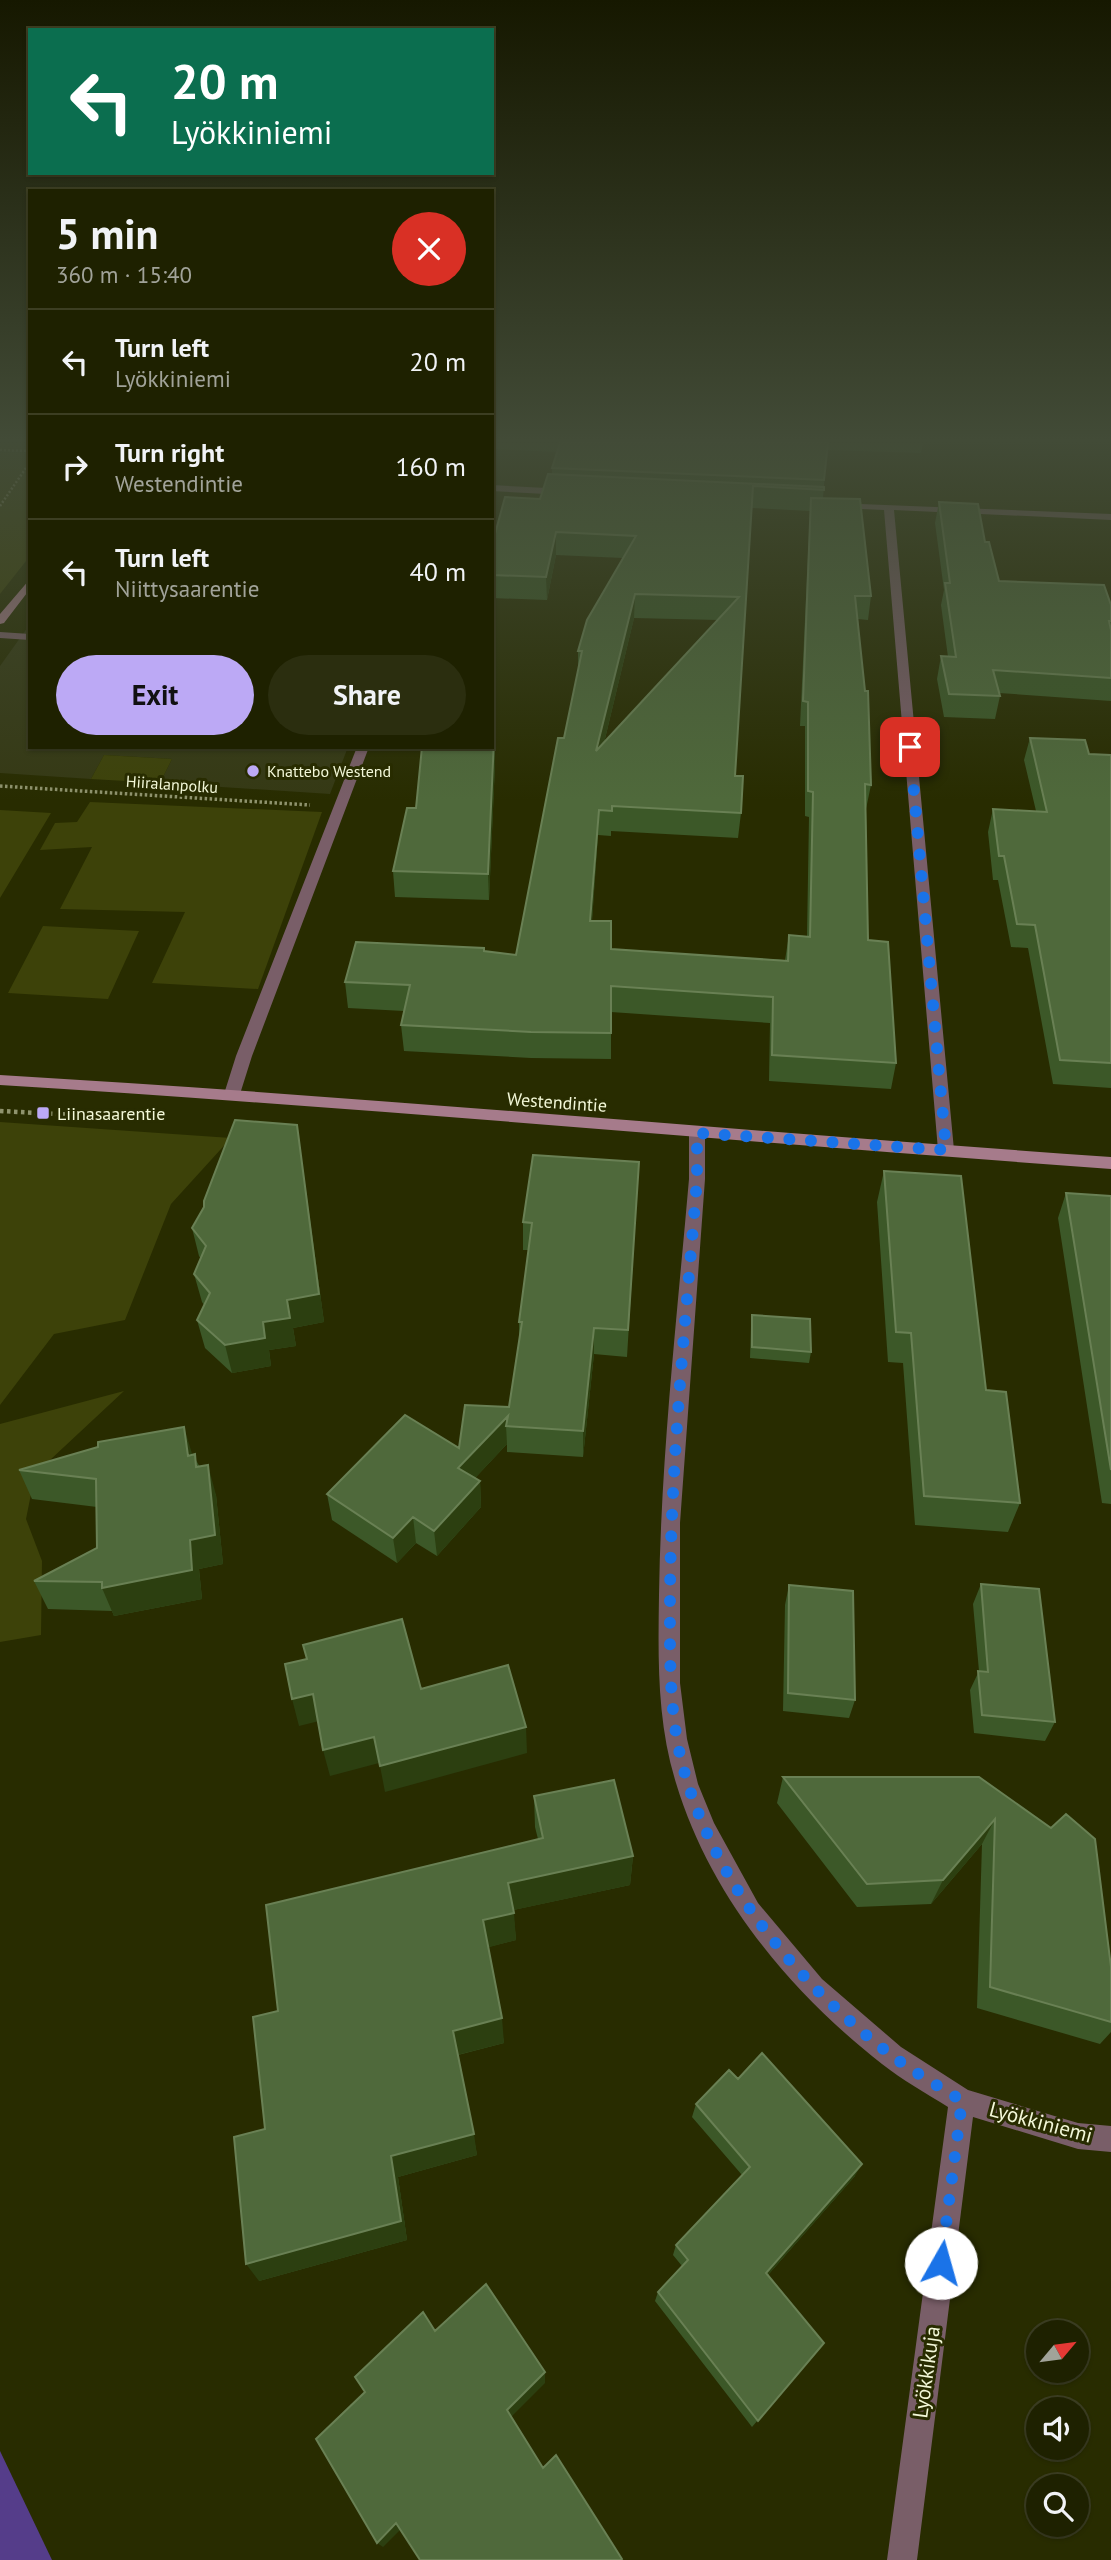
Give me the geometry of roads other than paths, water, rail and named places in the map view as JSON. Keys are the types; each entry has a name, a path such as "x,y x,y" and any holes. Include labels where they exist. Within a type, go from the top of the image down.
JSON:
{"street":[{"path":"894,562 946,1150"},
{"path":"0,621 28,585"},
{"path":"0,635 28,637"},
{"path":"232,1094 244,1056 362,749"},
{"name":"Westendintie","path":"0,1080 232,1094 697,1133 1111,1163"},
{"name":"Lyökkiniemi","path":"697,1133 697,1179 670,1523 669,1683 676,1739 687,1784 705,1830 750,1911 813,1988 892,2056 962,2101 1078,2136 1111,2139"},
{"name":"Lyökkikuja","path":"902,2560 962,2101"}],"place":[{"name":"Knattebo Westend","path":"253,771"},
{"name":"Liinasaarentie","path":"43,1113"}]}
